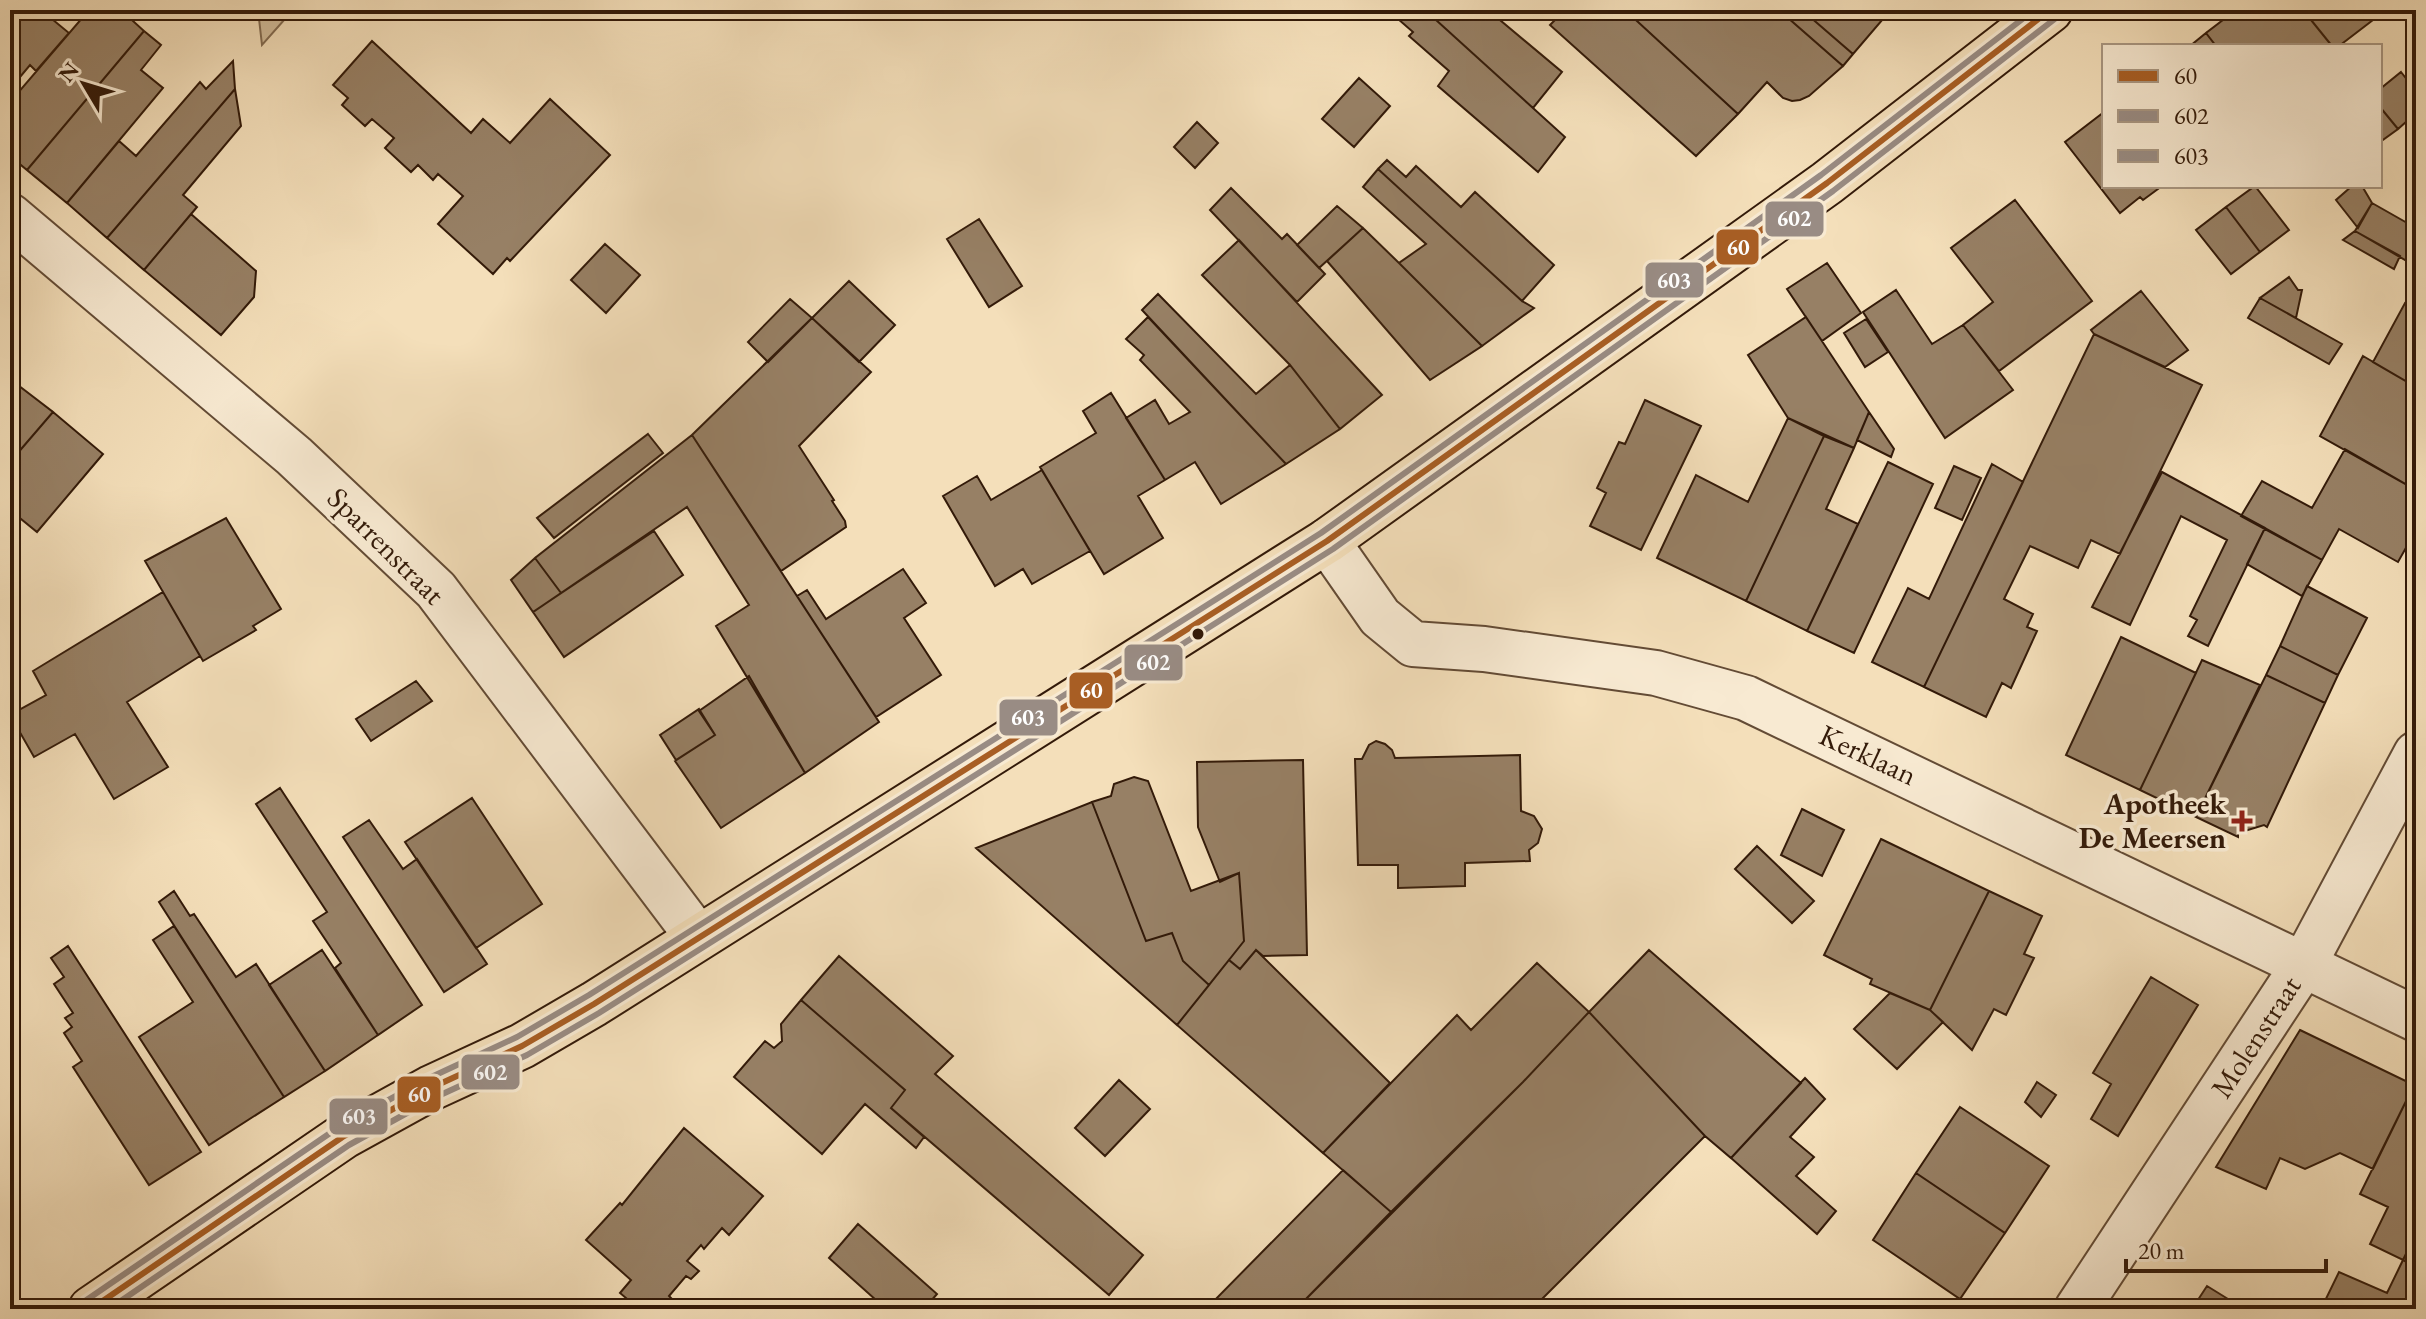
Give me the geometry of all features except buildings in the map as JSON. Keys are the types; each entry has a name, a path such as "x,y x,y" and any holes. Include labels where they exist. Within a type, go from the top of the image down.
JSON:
{"main road":[{"path":"91,1309 344,1136 431,1088 522,1046 594,1004 697,936 1327,541 1827,183 2050,10"}],"street":[{"name":"Sparrenstraat","path":"10,216 294,456 436,590 697,936"},
{"name":"Kerklaan","path":"1327,541 1380,617 1413,644 1484,649 1656,673 1746,698 2416,1019"},
{"name":"Molenstraat","path":"2077,1309 2303,966 2416,754"}],"shaded area":[{"path":"258,10 293,10 262,45"}],"transit line":[{"name":"603","path":"85,1301 339,1127 427,1079 517,1037 589,995 1321,533 1821,175 2034,10"},
{"name":"60","path":"91,1309 344,1136 431,1088 522,1046 594,1004 1327,541 1827,183 2050,10"},
{"name":"602","path":"109,1309 349,1145 436,1097 527,1055 599,1013 1333,549 1833,191 2056,18"}],"place":[{"name":"Apotheek De Meersen","path":"2242,821"}]}
